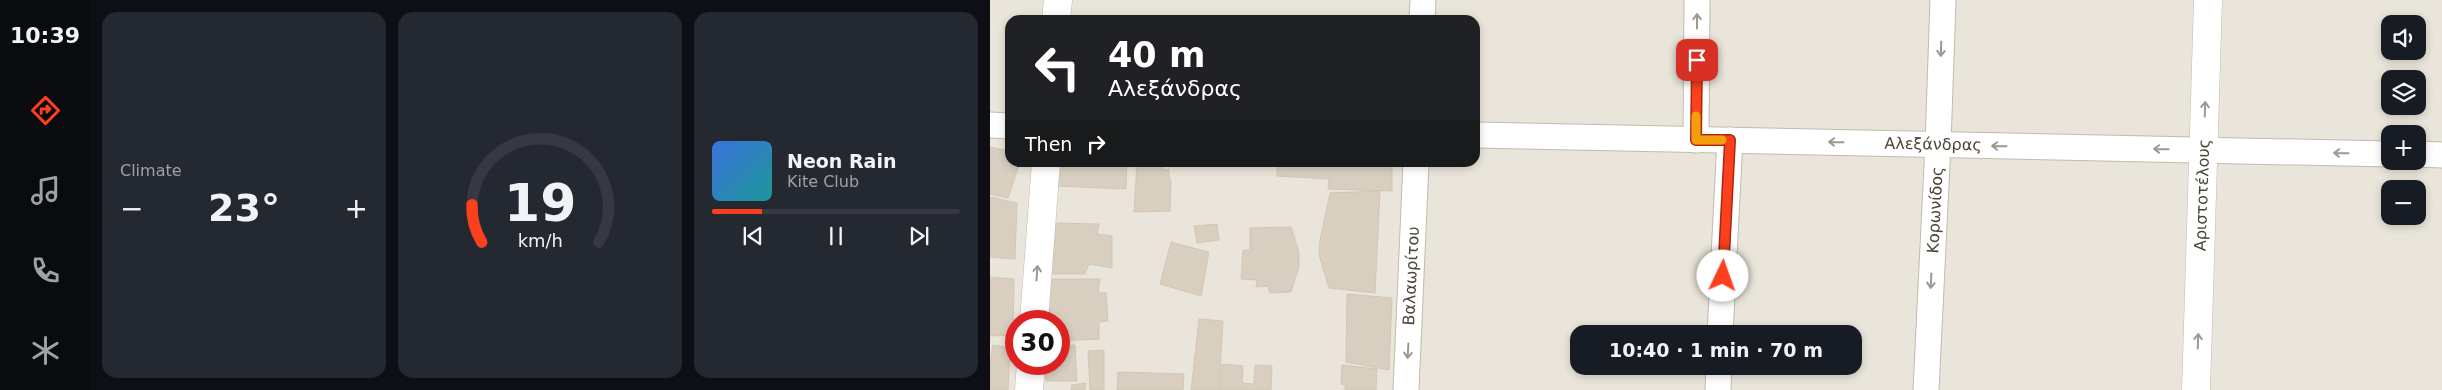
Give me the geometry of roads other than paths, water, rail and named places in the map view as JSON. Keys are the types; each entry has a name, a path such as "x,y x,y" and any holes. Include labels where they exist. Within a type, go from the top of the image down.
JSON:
{"street":[{"path":"1056,15 1058,0"},
{"path":"1422,15 1423,0"},
{"path":"1696,140 1697,0"},
{"name":"Κορωνίδος","path":"1926,390 1943,0"},
{"name":"Αριστοτέλους","path":"2196,390 2208,0"},
{"path":"990,126 1005,126"},
{"name":"Αλεξάνδρας","path":"1480,135 2381,154"},
{"path":"1720,325 1730,140"},
{"path":"2426,154 2442,155"},
{"path":"1035,310 1046,167"},
{"name":"Βαλαωρίτου","path":"1406,390 1416,167"},
{"path":"1029,390 1030,375"},
{"path":"1718,390 1719,375"}]}
